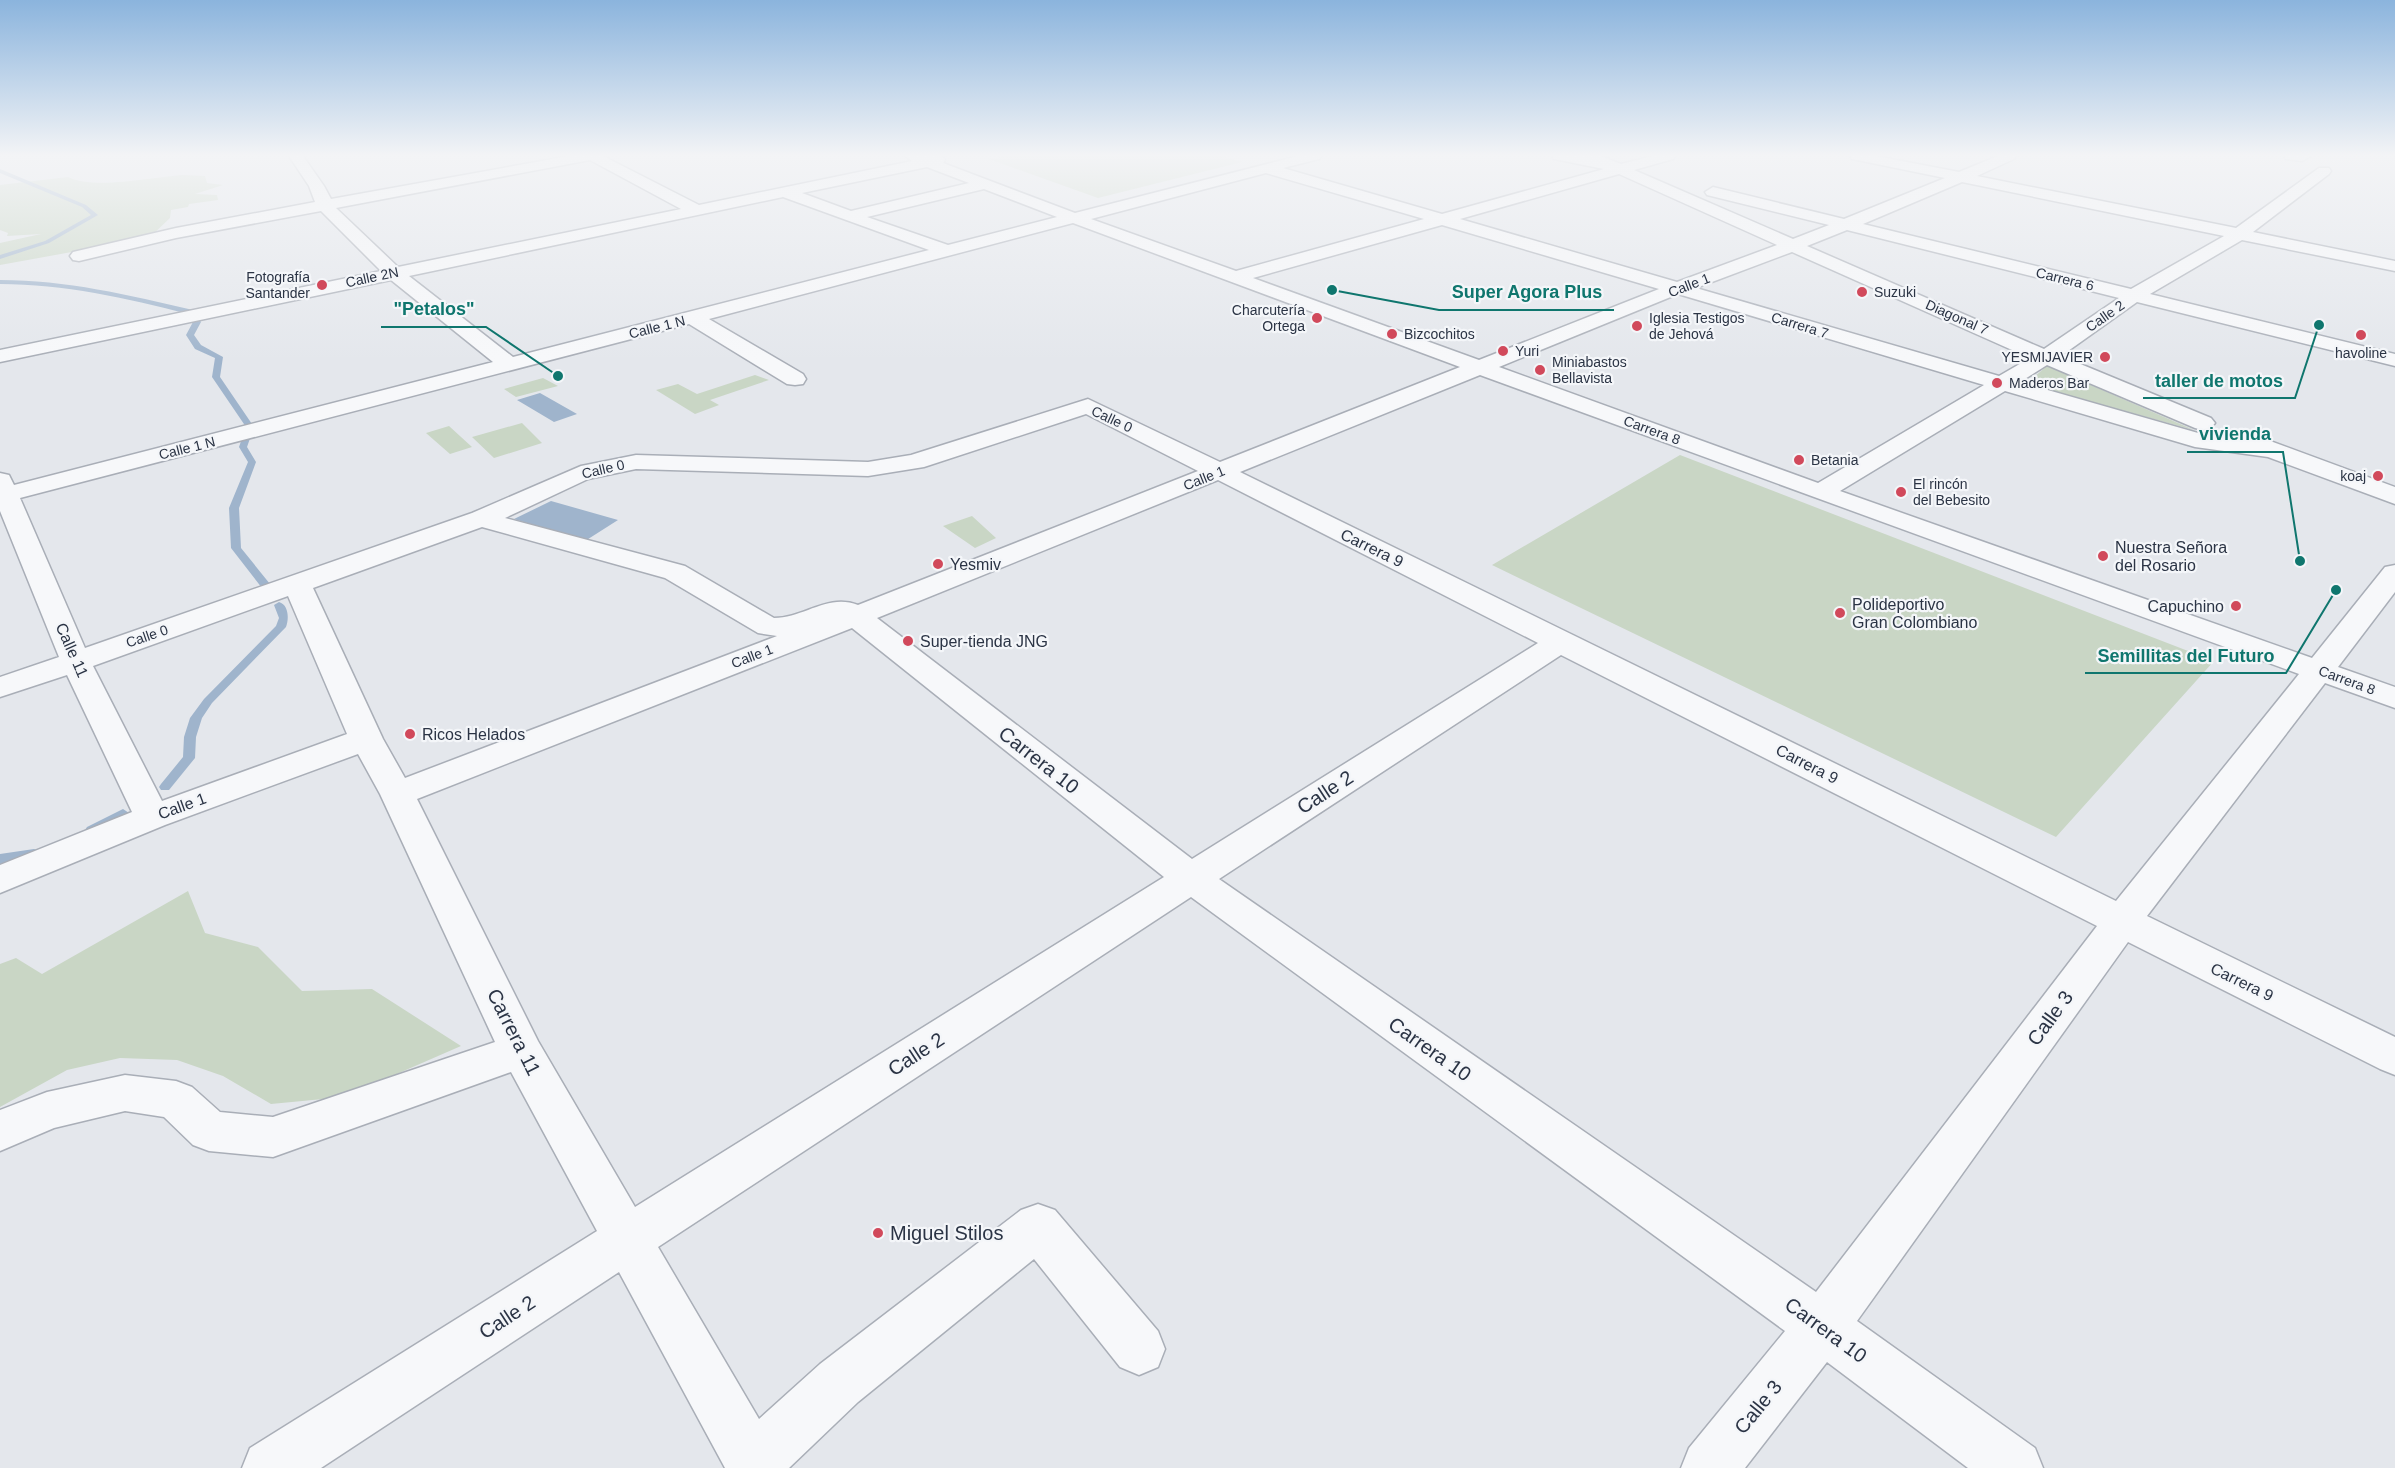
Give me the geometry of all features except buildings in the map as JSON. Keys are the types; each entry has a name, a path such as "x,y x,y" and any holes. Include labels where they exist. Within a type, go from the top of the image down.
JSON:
{"street":[{"path":"79,256 221,225"},
{"path":"344,225 394,273 510,365"},
{"name":"Calle 2N","path":"0,356 626,225"},
{"path":"873,225 944,250"},
{"name":"Calle 1 N","path":"2,490 196,446 1046,225"},
{"name":"Carrera 8","path":"1090,225 1820,492 2395,698"},
{"path":"1236,277 1423,225"},
{"name":"Carrera 7","path":"1455,225 2203,442 2273,450"},
{"name":"Diagonal 7","path":"1748,225 2046,357 2273,450 2395,496"},
{"name":"Calle 1","path":"397,794 1219,472 1678,288 1845,225"},
{"name":"Carrera 6","path":"1845,225 2395,360"},
{"path":"2198,225 2395,266"},
{"name":"Calle 2","path":"1820,492 2046,357 2132,297 2252,225"},
{"path":"1202,265 1187,275 1241,296 1276,292"},
{"path":"694,318 795,379"},
{"name":"Calle 0","path":"0,688 481,519 581,473 636,462 868,469 915,462 1088,406 1219,472"},
{"name":"Carrera 9","path":"1219,472 2395,1058"},
{"name":"Calle 11","path":"2,490 76,662 152,817"},
{"path":"481,519 675,572 768,627 788,627 837,609 846,610 844,620"},
{"name":"Calle 3","path":"1709,1468 1822,1327 2121,922 2395,573"},
{"name":"Carrera 11","path":"297,584 366,739 397,794 521,1051 754,1465"},
{"name":"Carrera 10","path":"844,620 1191,878 1822,1327 2015,1468"},
{"name":"Calle 2","path":"270,1468 1562,641"},
{"name":"Calle 1","path":"0,880 152,817 366,739"},
{"path":"0,1131 47,1111 125,1093 176,1100 209,1131 273,1137 521,1051"},
{"path":"754,1465 839,1383 1038,1226 1139,1349"}],"green space":[{"path":"0,225 163,225 149,238 0,265 0,243 41,234 7,236 8,233 0,230"},
{"path":"2047,366 2194,430 2026,384"},
{"path":"755,375 769,380 710,400 719,405 695,414 656,390 678,384 697,394"},
{"path":"543,378 558,386 516,397 504,389"},
{"path":"522,423 542,443 494,458 472,437"},
{"path":"449,426 472,447 450,454 426,433"},
{"name":"Polideportivo Gran Colombiano","path":"1680,455 2214,661 2056,837 1492,565"},
{"path":"972,516 996,538 975,548 943,526"},
{"path":"188,891 205,933 258,947 302,991 372,989 461,1046 344,1097 271,1104 223,1076 177,1060 120,1058 67,1070 0,1107 0,964 16,958 42,974"}],"water":[{"path":"540,393 577,414 554,422 517,400"},
{"path":"551,501 618,520 585,541 514,519"}],"waterway":[{"path":"0,257 47,242 78,225"},
{"path":"0,282 71,287 190,312 197,322 190,335 198,347 219,357 216,377 250,427 243,447 252,462 234,508 236,548 266,586"},
{"path":"165,787 189,758 190,737 196,718 208,701 281,627 284,618 279,605"},
{"path":"92,830 123,813"},
{"path":"0,859 34,854"}],"place":[{"name":"Fotografía Santander","path":"322,285"},
{"name":"Super Agora Plus","path":"1332,290"},
{"name":"Suzuki","path":"1862,292"},
{"name":"Charcutería Ortega","path":"1317,318"},
{"name":"taller de motos","path":"2319,325"},
{"name":"Iglesia Testigos de Jehová","path":"1637,326"},
{"name":"Bizcochitos","path":"1392,334"},
{"name":"havoline","path":"2361,335"},
{"name":"Yuri","path":"1503,351"},
{"name":"YESMIJAVIER","path":"2105,357"},
{"name":"Miniabastos Bellavista","path":"1540,370"},
{"name":"\"Petalos\"","path":"558,376"},
{"name":"Maderos Bar","path":"1997,383"},
{"name":"Betania","path":"1799,460"},
{"name":"koaj","path":"2378,476"},
{"name":"El rincón del Bebesito","path":"1901,492"},
{"name":"Nuestra Señora del Rosario","path":"2103,556"},
{"name":"vivienda","path":"2300,561"},
{"name":"Yesmiv","path":"938,564"},
{"name":"Semillitas del Futuro","path":"2336,590"},
{"name":"Capuchino","path":"2236,606"},
{"name":"Polideportivo Gran Colombiano","path":"1840,613"},
{"name":"Super-tienda JNG","path":"908,641"},
{"name":"Ricos Helados","path":"410,734"},
{"name":"Miguel Stilos","path":"878,1233"}]}
